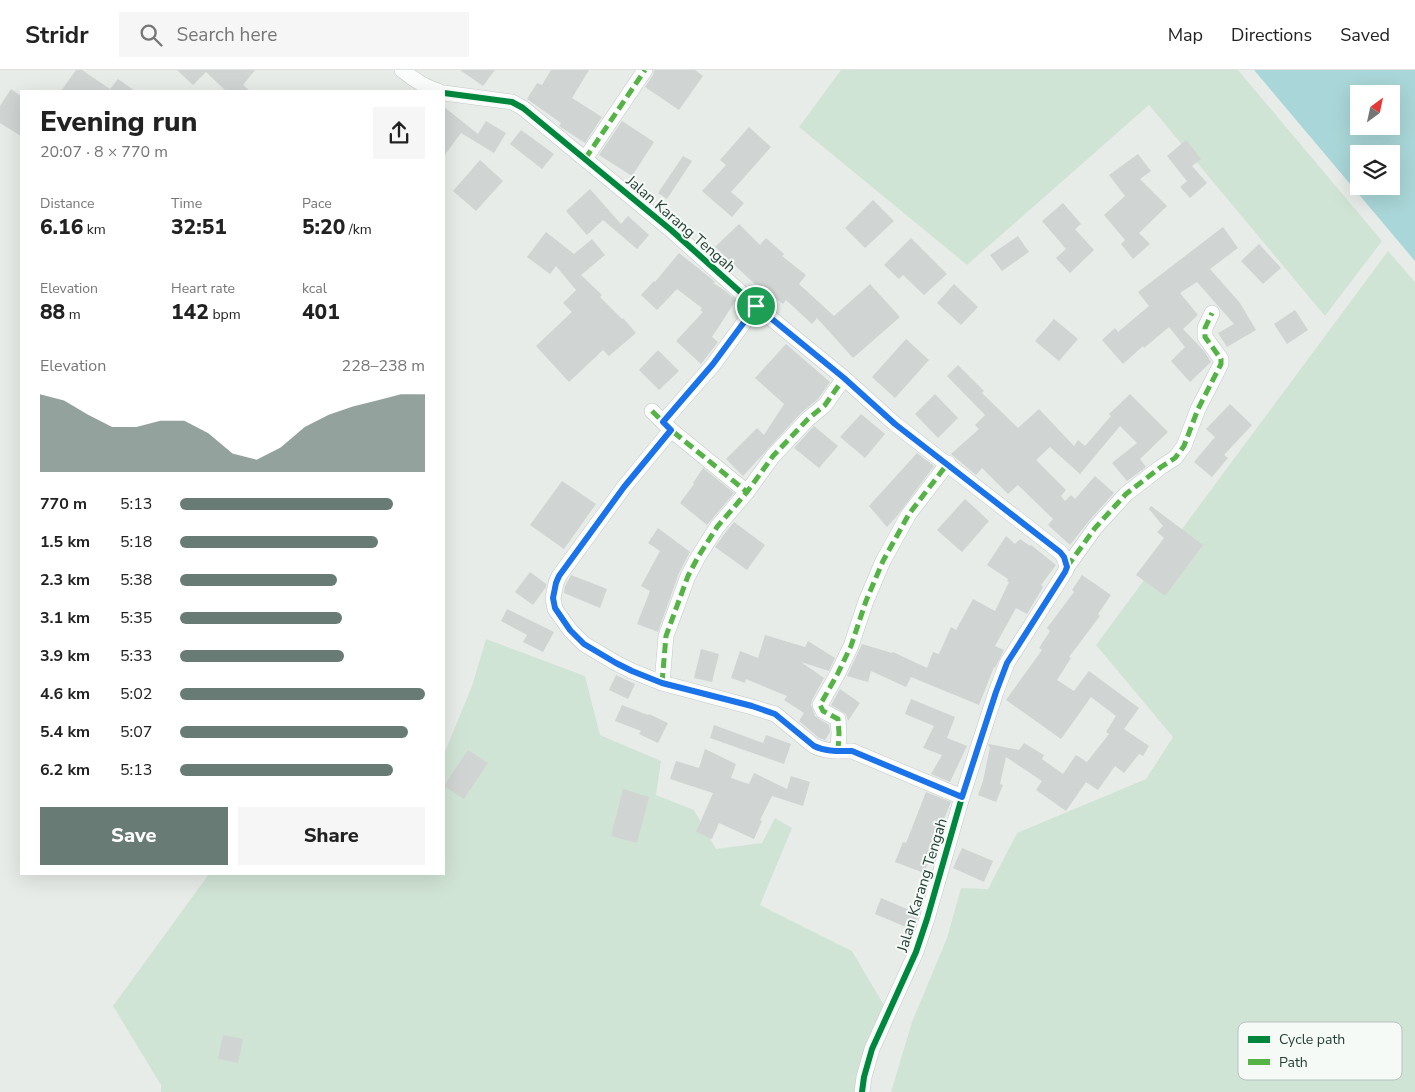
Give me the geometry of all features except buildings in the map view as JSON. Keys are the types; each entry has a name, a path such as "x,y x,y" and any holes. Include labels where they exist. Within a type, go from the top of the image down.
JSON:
{"street":[{"path":"402,70 435,90"},
{"path":"585,159 645,70"},
{"name":"Jalan Karang Tengah","path":"445,93 512,102 523,108 671,230 756,306 844,378 895,424 1064,557 1067,567 1007,663 996,692 962,797 927,920 916,952 872,1049 862,1092"},
{"path":"756,306 572,557 556,583 553,598 555,608 570,630 584,644 632,671 662,683 752,706 775,714 814,746 821,749 852,751 962,797"},
{"path":"1067,567 1094,528 1126,494 1175,458 1184,446 1198,409 1221,364 1221,359 1205,337 1205,328 1212,313"},
{"path":"662,683 666,636 688,576 698,557 717,527 747,492 780,448 808,419 825,405 844,378"},
{"path":"652,411 667,426 747,492"},
{"path":"838,751 840,733 838,720 823,711 820,705 843,665 866,601 883,561 909,514 948,464"}],"green space":[{"path":"841,70 1238,70 1382,241 1325,316 1149,105 967,265 799,127"},
{"path":"1388,251 1415,282 1415,1092 891,1092 912,1022 947,938 961,888 988,889 1017,833 1146,779 1173,737 1096,645"},
{"path":"486,639 585,676 600,735 661,761 656,795 694,810 716,849 762,843 775,818 792,828 760,905 852,951 885,1007 861,1092 161,1092 161,1085 113,1006 208,875 445,875 445,752 472,686"}],"water":[{"path":"1254,70 1415,70 1415,261 1359,195 1400,195 1400,145 1350,145 1350,184"}],"marked path":[{"path":"585,159 645,70"},
{"path":"663,422 713,365 756,306"},
{"path":"1067,567 1095,528 1126,494 1175,458 1184,446 1198,409 1221,364 1221,359 1205,337 1205,328 1212,313"},
{"path":"662,683 666,636 688,576 698,557 717,527 747,492 773,456 808,419 825,405 844,378"},
{"path":"652,411 671,430 747,492"},
{"path":"838,751 838,719 823,711 820,705 851,646 866,601 883,561 909,514 948,463"}],"cycle path":[{"path":"445,93 512,102 523,108 671,230 756,306 844,378 895,424 1064,557 1067,567 1065,572 1007,663 996,692 962,797 916,952 872,1049 862,1092"},
{"path":"671,430 624,487 559,576 553,598 555,609 570,630 584,644 632,671 662,683 775,714 814,746 828,750 852,751 962,797"}],"route":[{"path":"756,306 844,378 895,424 1064,557 1067,567 1065,572 1007,663 962,797 852,751 832,751 814,746 775,714 752,706 662,683 632,671 584,644 570,630 555,608 553,598 559,576 624,487 671,430 663,422 713,364 756,306"}]}
